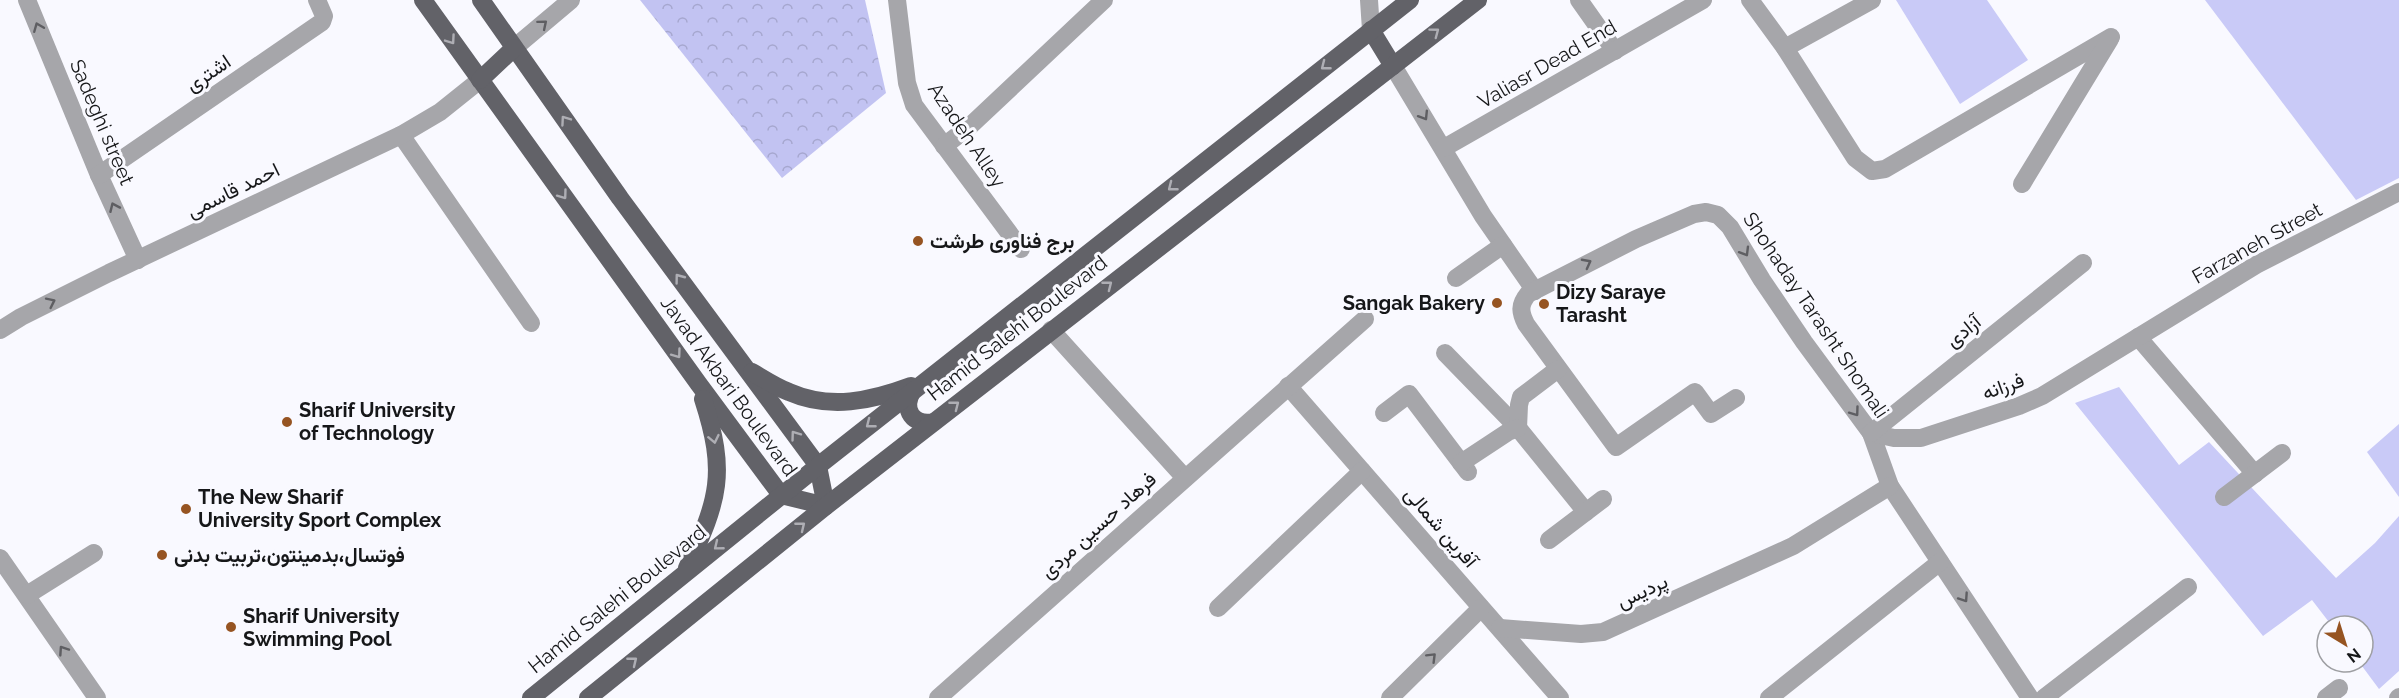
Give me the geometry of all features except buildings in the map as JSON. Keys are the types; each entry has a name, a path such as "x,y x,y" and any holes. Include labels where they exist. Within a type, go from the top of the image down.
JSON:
{"main road":[{"name":"Javad Akbari Boulevard","path":"423,0 781,495 826,506 818,465 620,198 481,0"},
{"name":"Hamid Salehi Boulevard","path":"531,698 818,465 1410,0"},
{"name":"Hamid Salehi Boulevard","path":"588,698 826,506 1478,0"},
{"path":"1371,30 1393,66"},
{"path":"480,80 514,48"},
{"path":"747,370 789,393 834,402 878,398 929,379"},
{"path":"685,573 706,525 715,495 718,471 712,428 698,383"},
{"path":"912,392 907,408 910,416 917,421 934,422"}],"street":[{"name":"Sadeghi street","path":"27,0 99,175 138,260"},
{"name":"اشتری","path":"99,175 322,22 324,16 317,0"},
{"path":"514,48 571,0"},
{"name":"Azadeh Alley","path":"897,0 907,83 914,105 1021,249"},
{"path":"944,146 969,126 1104,0"},
{"path":"1369,0 1371,30"},
{"path":"1580,0 1615,51"},
{"name":"Valiasr Dead End","path":"1444,148 1703,0"},
{"path":"1750,0 1785,48 1855,158 1872,171 1886,169 2111,37 2022,184"},
{"path":"1785,48 1872,0"},
{"path":"1393,66 1483,216 1535,291 1523,300 1521,313 1526,324 1616,447 1695,392 1711,414 1736,398"},
{"name":"احمد قاسمی","path":"0,330 21,317 138,260 401,135 440,112 480,80"},
{"path":"401,135 531,322"},
{"name":"Farzaneh Street","path":"2138,337 2256,265 2399,192"},
{"name":"Shohaday Tarasht Shomali","path":"1535,291 1636,239 1694,214 1706,212 1718,215 1730,227 1804,342 1871,433 1890,486 2030,698"},
{"path":"1456,278 1503,245"},
{"name":"آزادی","path":"1871,433 2083,263"},
{"name":"فرهاد حسین مردی","path":"938,698 1365,319"},
{"path":"1051,330 1185,478"},
{"path":"2138,337 2255,474"},
{"name":"فرزانه","path":"1871,433 1894,438 1921,438 2019,406 2053,390 2138,337"},
{"path":"1444,353 1518,428 1586,512"},
{"path":"1518,428 1521,397 1558,369"},
{"name":"آفرین شمالی","path":"1287,386 1560,698"},
{"path":"1384,413 1409,394 1465,468 1508,432 1518,428"},
{"path":"2224,497 2282,453"},
{"path":"1218,608 1362,471"},
{"name":"پردیس","path":"1500,628 1581,634 1603,632 1793,546 1890,486"},
{"path":"1549,540 1603,499"},
{"path":"27,595 94,553"},
{"path":"0,558 97,698"},
{"path":"1768,698 1940,562"},
{"path":"2044,698 2188,587"},
{"path":"1390,698 1481,608"}],"shaded area":[{"path":"1896,0 1987,0 2028,60 1960,104"},
{"path":"2205,0 2399,0 2399,178 2356,200"},
{"path":"2119,387 2179,465 2209,442 2336,578 2375,543 2399,516 2399,671 2379,689 2368,674 2375,674 2375,614 2323,614 2312,600 2263,636 2075,403"},
{"path":"2399,424 2399,497 2367,452"}],"green space":[{"path":"640,0 865,0 886,93 782,178"}],"place":[{"name":"برج فناوری طرشت","path":"918,241"},
{"name":"Sangak Bakery","path":"1497,303"},
{"name":"Dizy Saraye Tarasht","path":"1544,304"},
{"name":"Sharif University of Technology","path":"287,422"},
{"name":"The New Sharif University Sport Complex","path":"186,509"},
{"name":"فوتسال،بدمینتون،تربیت بدنی","path":"162,555"},
{"name":"Sharif University Swimming Pool","path":"231,627"}]}
